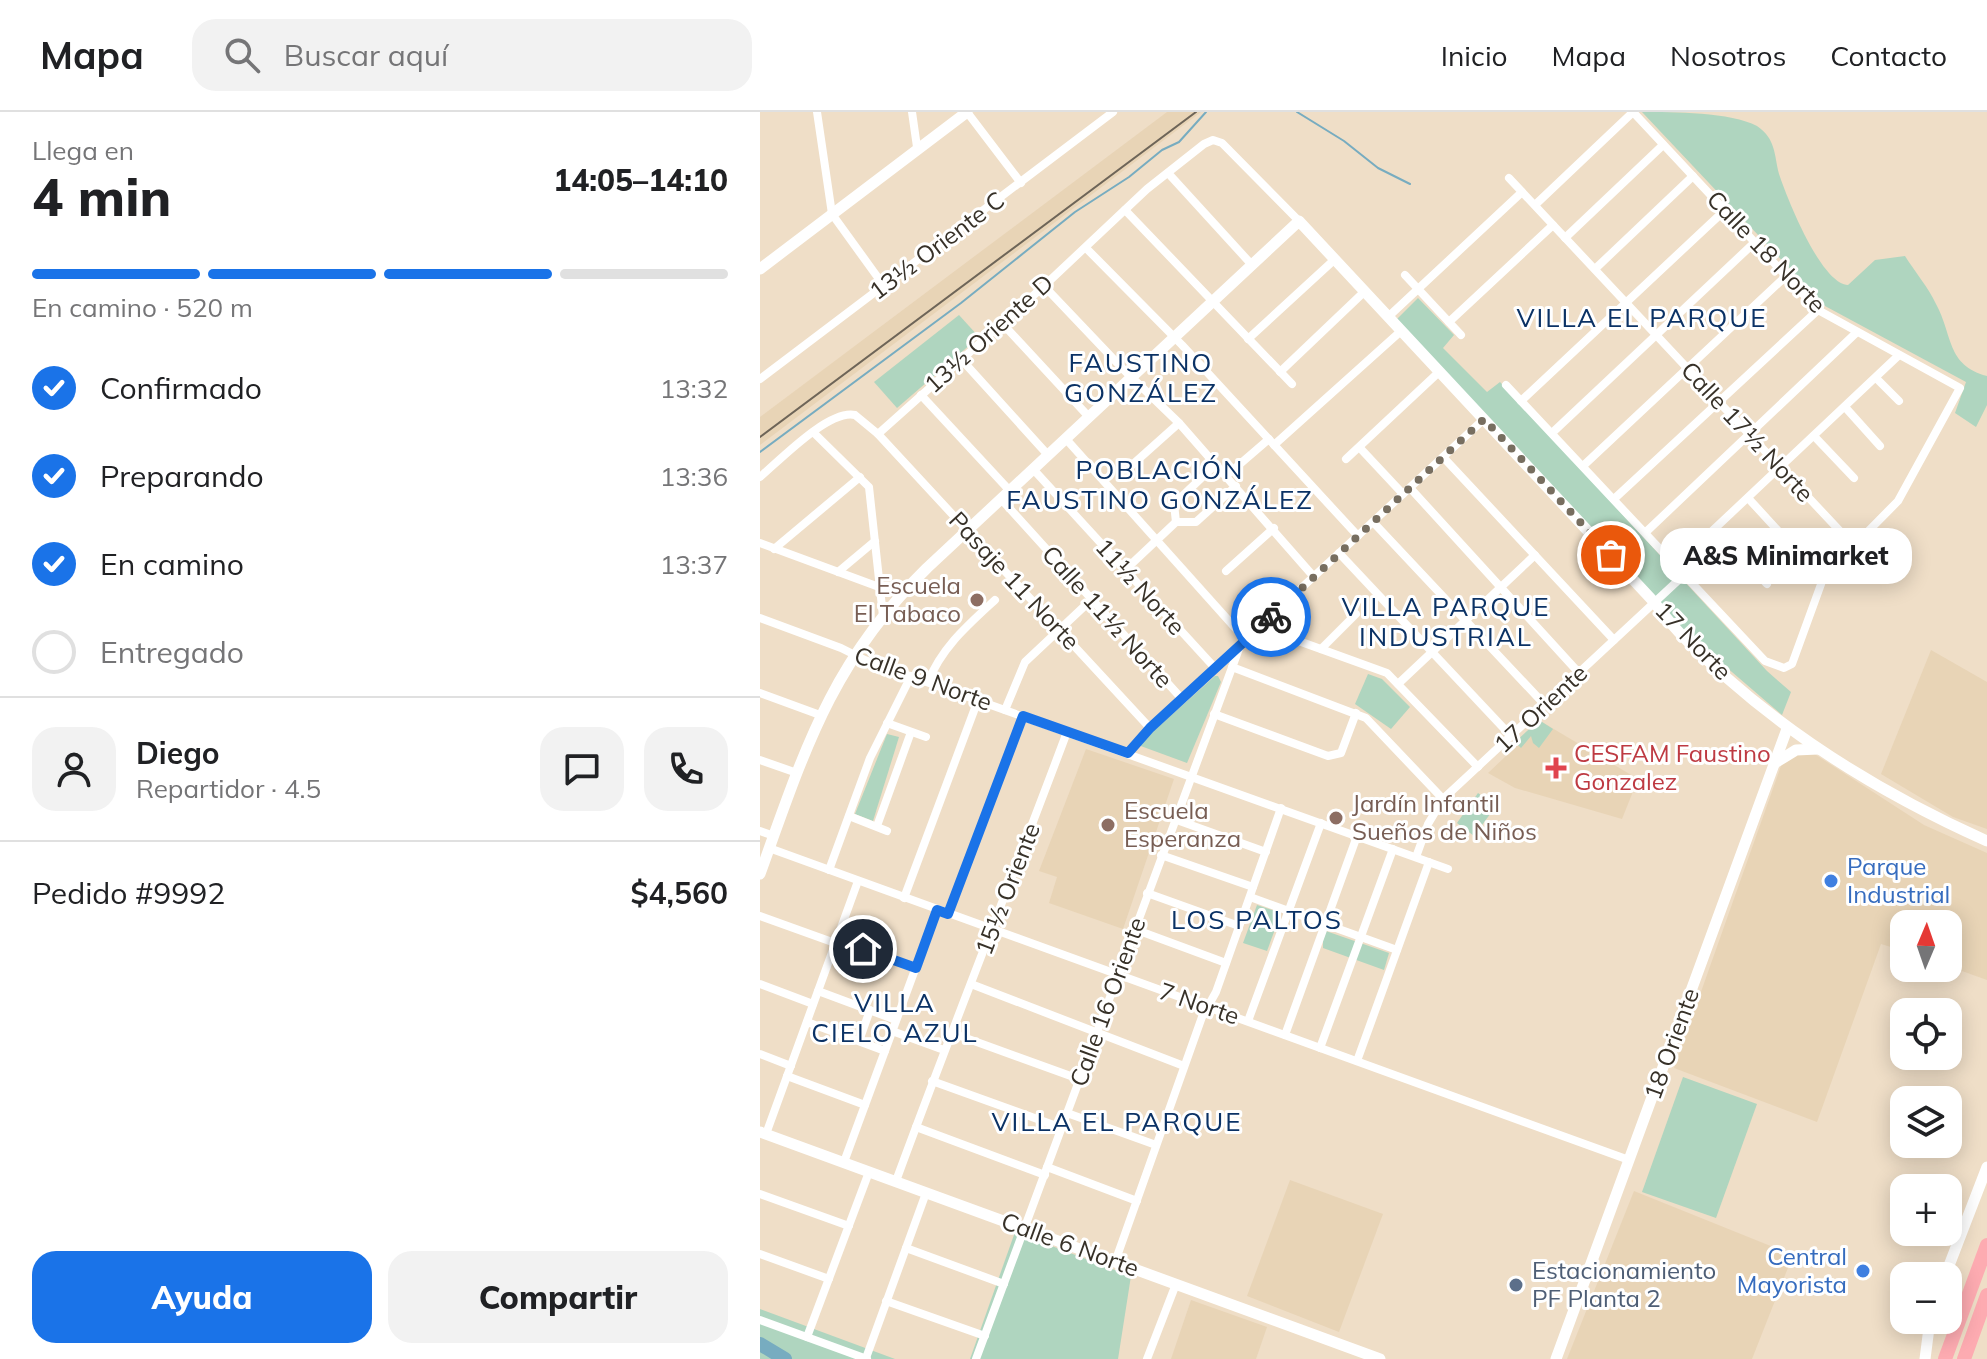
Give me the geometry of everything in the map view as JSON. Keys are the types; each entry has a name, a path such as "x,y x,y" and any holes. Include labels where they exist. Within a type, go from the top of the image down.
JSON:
{"highway":[{"path":"1945,1359 1987,1245"},
{"path":"1964,1359 1987,1295"}],"street":[{"path":"817,112 832,214 884,286"},
{"path":"912,112 917,147"},
{"name":"13½ Oriente C","path":"760,379 1113,112"},
{"path":"1535,205 1633,112"},
{"name":"Calle 18 Norte","path":"1633,112 1818,310 1960,388 1898,501 1854,546"},
{"path":"760,269 964,113 1021,183"},
{"name":"13½ Oriente D","path":"878,434 1125,210 1204,144 1213,140"},
{"name":"17 Norte","path":"1213,140 1222,143 1299,221 1654,602 1683,638 1787,729 1908,803 1987,841"},
{"path":"1565,238 1663,145"},
{"path":"1168,173 1252,265"},
{"path":"1595,269 1693,176"},
{"name":"Calle 17½ Norte","path":"1509,178 1854,546"},
{"path":"1388,317 1522,192"},
{"path":"1125,210 1292,384"},
{"path":"1521,401 1725,210"},
{"path":"760,874 820,715 855,654 883,616 913,582 1299,221"},
{"path":"1449,322 1553,225"},
{"path":"1552,433 1755,242"},
{"path":"1086,248 1182,345 1358,536"},
{"path":"1248,339 1334,260"},
{"path":"1405,275 1461,335"},
{"path":"1583,466 1786,276"},
{"path":"1044,286 1179,423 1314,577"},
{"path":"1280,372 1364,292"},
{"path":"1614,499 1818,310"},
{"path":"1002,323 1089,417"},
{"path":"1226,476 1272,442 1401,331"},
{"path":"1646,532 1857,332"},
{"path":"1676,565 1899,355"},
{"path":"961,359 1048,455"},
{"path":"1346,459 1439,372"},
{"path":"1876,378 1899,401"},
{"path":"1506,385 1765,661 1784,668 1792,664 1821,582 1854,546"},
{"name":"Calle 11½ Norte","path":"921,395 1091,600 1182,699"},
{"path":"1845,407 1880,446"},
{"path":"760,477 813,432 845,413 855,415 878,434"},
{"name":"Calle 16 Oriente","path":"1128,753 1150,728 1484,419"},
{"path":"1132,465 1179,423"},
{"path":"813,432 869,487 883,616"},
{"name":"Pasaje 11 Norte","path":"878,434 1150,728"},
{"path":"1814,436 1854,478"},
{"path":"1066,439 1158,540 1243,643"},
{"path":"1360,448 1502,586 1579,673"},
{"path":"1443,457 1614,640"},
{"path":"1176,522 1174,504 1216,464"},
{"name":"11½ Norte","path":"1033,469 1215,668"},
{"path":"774,549 860,477"},
{"path":"1125,570 1176,522 1196,522 1236,486"},
{"path":"1748,498 1793,547"},
{"path":"1373,522 1545,705"},
{"path":"1226,571 1274,528"},
{"path":"1715,529 1767,584"},
{"path":"838,572 875,541"},
{"path":"760,543 879,587"},
{"path":"1339,553 1511,736"},
{"path":"1398,684 1535,555"},
{"name":"17 Oriente","path":"1416,857 1428,824 1443,799 1685,574"},
{"path":"928,682 942,653 995,600"},
{"path":"1005,710 1025,662 1091,600"},
{"path":"1321,649 1356,614"},
{"name":"Calle 9 Norte","path":"760,618 911,676 1448,869"},
{"path":"1260,627 1383,671 1478,767"},
{"name":"Calle 16 Oriente","path":"976,1359 1190,775 1243,643"},
{"path":"1232,667 1356,713 1375,725 1443,799"},
{"path":"829,870 870,758 911,676"},
{"path":"760,693 820,715"},
{"path":"904,898 978,700"},
{"path":"1214,714 1328,756 1341,753 1356,713"},
{"path":"948,914 1023,716"},
{"path":"887,723 926,737"},
{"name":"18 Oriente","path":"1556,1359 1787,729"},
{"path":"877,826 911,732"},
{"name":"15½ Oriente","path":"896,1181 1067,732"},
{"path":"1774,763 1796,750 1818,749"},
{"path":"760,760 797,773"},
{"path":"1115,1262 1184,1066 1226,963 1281,808"},
{"path":"849,816 887,831"},
{"path":"1174,819 1266,852"},
{"path":"1248,1021 1321,823"},
{"path":"760,831 774,836"},
{"path":"1285,1035 1357,836"},
{"name":"7 Norte","path":"769,848 1629,1160"},
{"path":"1320,1048 1393,849"},
{"path":"1161,855 1289,911 1397,950"},
{"path":"1357,1061 1429,862"},
{"path":"763,1133 791,1066 858,881"},
{"path":"1147,893 1239,926"},
{"path":"844,1162 937,910"},
{"path":"760,916 916,968"},
{"path":"1134,929 1226,963"},
{"path":"760,984 813,1004"},
{"path":"971,984 1184,1066"},
{"path":"818,991 896,1020"},
{"path":"859,1041 870,1010"},
{"path":"807,1022 885,1051"},
{"path":"892,1031 944,1050"},
{"path":"952,1033 1079,1079"},
{"path":"760,1054 791,1066"},
{"path":"787,1076 865,1105"},
{"path":"932,1081 1062,1128"},
{"path":"1067,1113 1156,1145"},
{"path":"916,1127 1137,1201"},
{"name":"Calle 6 Norte","path":"763,1133 1380,1359"},
{"path":"1950,1262 1987,1167"},
{"path":"807,1337 869,1172"},
{"path":"760,1320 867,1359 926,1193"},
{"path":"760,1194 849,1226"},
{"path":"906,1248 1004,1284"},
{"path":"760,1254 829,1279"},
{"path":"1147,1359 1176,1284"},
{"path":"886,1301 985,1336"},
{"path":"1925,1359 1928,1334"}],"shaded area":[{"path":"1167,112 1201,112 760,445 760,417"},
{"path":"1931,650 1987,682 1987,829 1953,817 1881,774"},
{"name":"CESFAM Faustino Gonzalez","path":"1542,722 1638,779 1622,819 1515,788 1488,773"},
{"name":"Escuela Esperanza","path":"1086,749 1174,779 1123,929 1049,903 1057,877 1039,871"},
{"name":"Parque Industrial","path":"1797,753 1813,753 1924,825 1987,853 1987,980 1962,971 1962,910 1890,910 1890,947 1881,944 1817,1122 1674,1068 1782,763"},
{"path":"1290,1180 1383,1214 1339,1332 1247,1296"},
{"path":"1634,1191 1793,1255 1752,1359 1567,1359"},
{"path":"1191,1300 1267,1327 1256,1359 1171,1359"}],"green space":[{"path":"1642,112 1717,115 1746,121 1763,131 1771,142 1783,186 1806,238 1827,271 1838,281 1848,285 1875,260 1905,256 1933,298 1957,357 1974,371 1987,376 1987,405 1976,427 1955,413 1966,382 1825,306"},
{"path":"1418,298 1454,335 1443,348 1487,392 1500,382 1767,671 1791,692 1782,715 1683,630 1397,319"},
{"path":"959,315 979,337 897,408 874,382"},
{"path":"1368,674 1382,679 1410,707 1391,729 1355,704"},
{"path":"1215,676 1221,682 1187,763 1138,745"},
{"path":"1539,720 1553,729 1539,748 1531,736 1521,748 1515,742"},
{"path":"887,734 899,737 873,821 855,814"},
{"path":"1478,793 1496,806 1474,836 1457,823"},
{"path":"1257,905 1281,913 1267,951 1243,943"},
{"path":"1323,930 1389,953 1384,970 1323,948"},
{"path":"1683,1077 1757,1104 1716,1218 1642,1192"},
{"path":"1015,1232 1131,1276 1118,1359 970,1359"},
{"path":"760,1309 895,1359 760,1359"}],"waterway":[{"path":"760,452 961,303 1075,212 1129,177 1162,150 1179,142 1206,112"},
{"path":"1297,112 1344,141 1378,168 1410,184"},
{"path":"760,1344 785,1359"}],"railway":[{"path":"760,437 1196,112"}],"way so far":[{"path":"1271,617 1484,419 1611,555"}],"place":[{"name":"A&S Minimarket","path":"1611,555"},
{"name":"Escuela El Tabaco","path":"977,600"},
{"name":"CESFAM Faustino Gonzalez","path":"1556,768"},
{"name":"Jardín Infantil Sueños de Niños","path":"1336,818"},
{"name":"Escuela Esperanza","path":"1108,825"},
{"name":"Parque Industrial","path":"1831,881"},
{"name":"Central Mayorista","path":"1863,1271"},
{"name":"Estacionamiento PF Planta 2","path":"1516,1285"}],"district":[{"name":"VILLA EL PARQUE","path":"1642,318"},
{"name":"FAUSTINO GONZÁLEZ","path":"1141,378"},
{"name":"POBLACIÓN FAUSTINO GONZÁLEZ","path":"1160,485"},
{"name":"VILLA PARQUE INDUSTRIAL","path":"1446,622"},
{"name":"LOS PALTOS","path":"1257,920"},
{"name":"VILLA CIELO AZUL","path":"895,1018"},
{"name":"VILLA EL PARQUE","path":"1117,1122"}],"route":[{"path":"863,949 916,968 937,910 948,914 1023,716 1128,753 1150,728 1271,617"}]}
